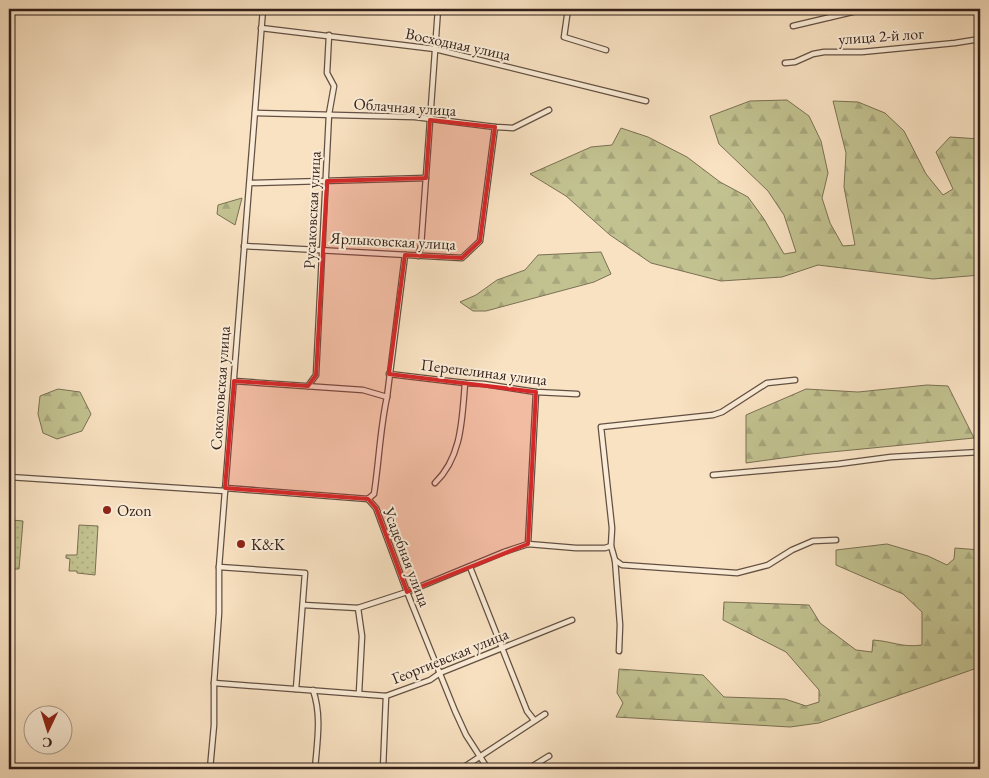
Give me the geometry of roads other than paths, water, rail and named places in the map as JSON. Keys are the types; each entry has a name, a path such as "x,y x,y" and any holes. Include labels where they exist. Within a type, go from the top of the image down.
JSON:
{"street":[{"name":"Соколовская улица","path":"210,769 214,725 219,568 263,9"},
{"path":"418,256 422,246 438,9"},
{"path":"568,9 564,37 606,50"},
{"path":"828,18 841,9"},
{"path":"794,26 865,9"},
{"name":"Восходная улица","path":"261,28 435,49 646,102"},
{"name":"Русаковская улица","path":"308,386 316,375 329,114 334,86 327,73 329,35"},
{"name":"улица 2-й лог","path":"785,63 796,62 813,54 824,52 862,52 980,39"},
{"name":"Облачная улица","path":"255,112 415,117 512,128 549,110"},
{"name":"Ярлыковская улица","path":"244,246 462,258 480,241 495,127"},
{"path":"250,183 426,178"},
{"name":"Усадебная улица","path":"405,256 387,397 382,419 374,494 368,498 376,508 407,592 466,735 488,769"},
{"name":"Перепелиная улица","path":"389,374 484,384 536,392 577,394"},
{"path":"619,651 620,625 615,560 611,546 612,528 601,427 713,415 722,412 767,383 795,380"},
{"path":"234,381 363,390 387,397"},
{"path":"434,483 448,468 458,444 465,383"},
{"path":"528,544 536,392"},
{"path":"713,475 838,464 891,457 980,452"},
{"path":"9,477 368,498"},
{"path":"615,560 622,565 737,573 768,565 792,550 814,542 836,540"},
{"path":"303,605 358,608 407,592 528,544 576,548 605,548 611,546"},
{"path":"470,567 527,711 534,720"},
{"path":"219,568 305,574 296,689"},
{"path":"358,608 362,636 359,693"},
{"name":"Георгиевская улица","path":"214,683 386,696 430,680 440,673 572,620"},
{"path":"313,690 318,704 319,720 315,769"},
{"path":"384,769 386,696"},
{"path":"460,769 545,714"},
{"path":"528,769 549,756"}],"place":[{"name":"Ozon","path":"107,510"},
{"name":"K&K","path":"241,544"}]}
